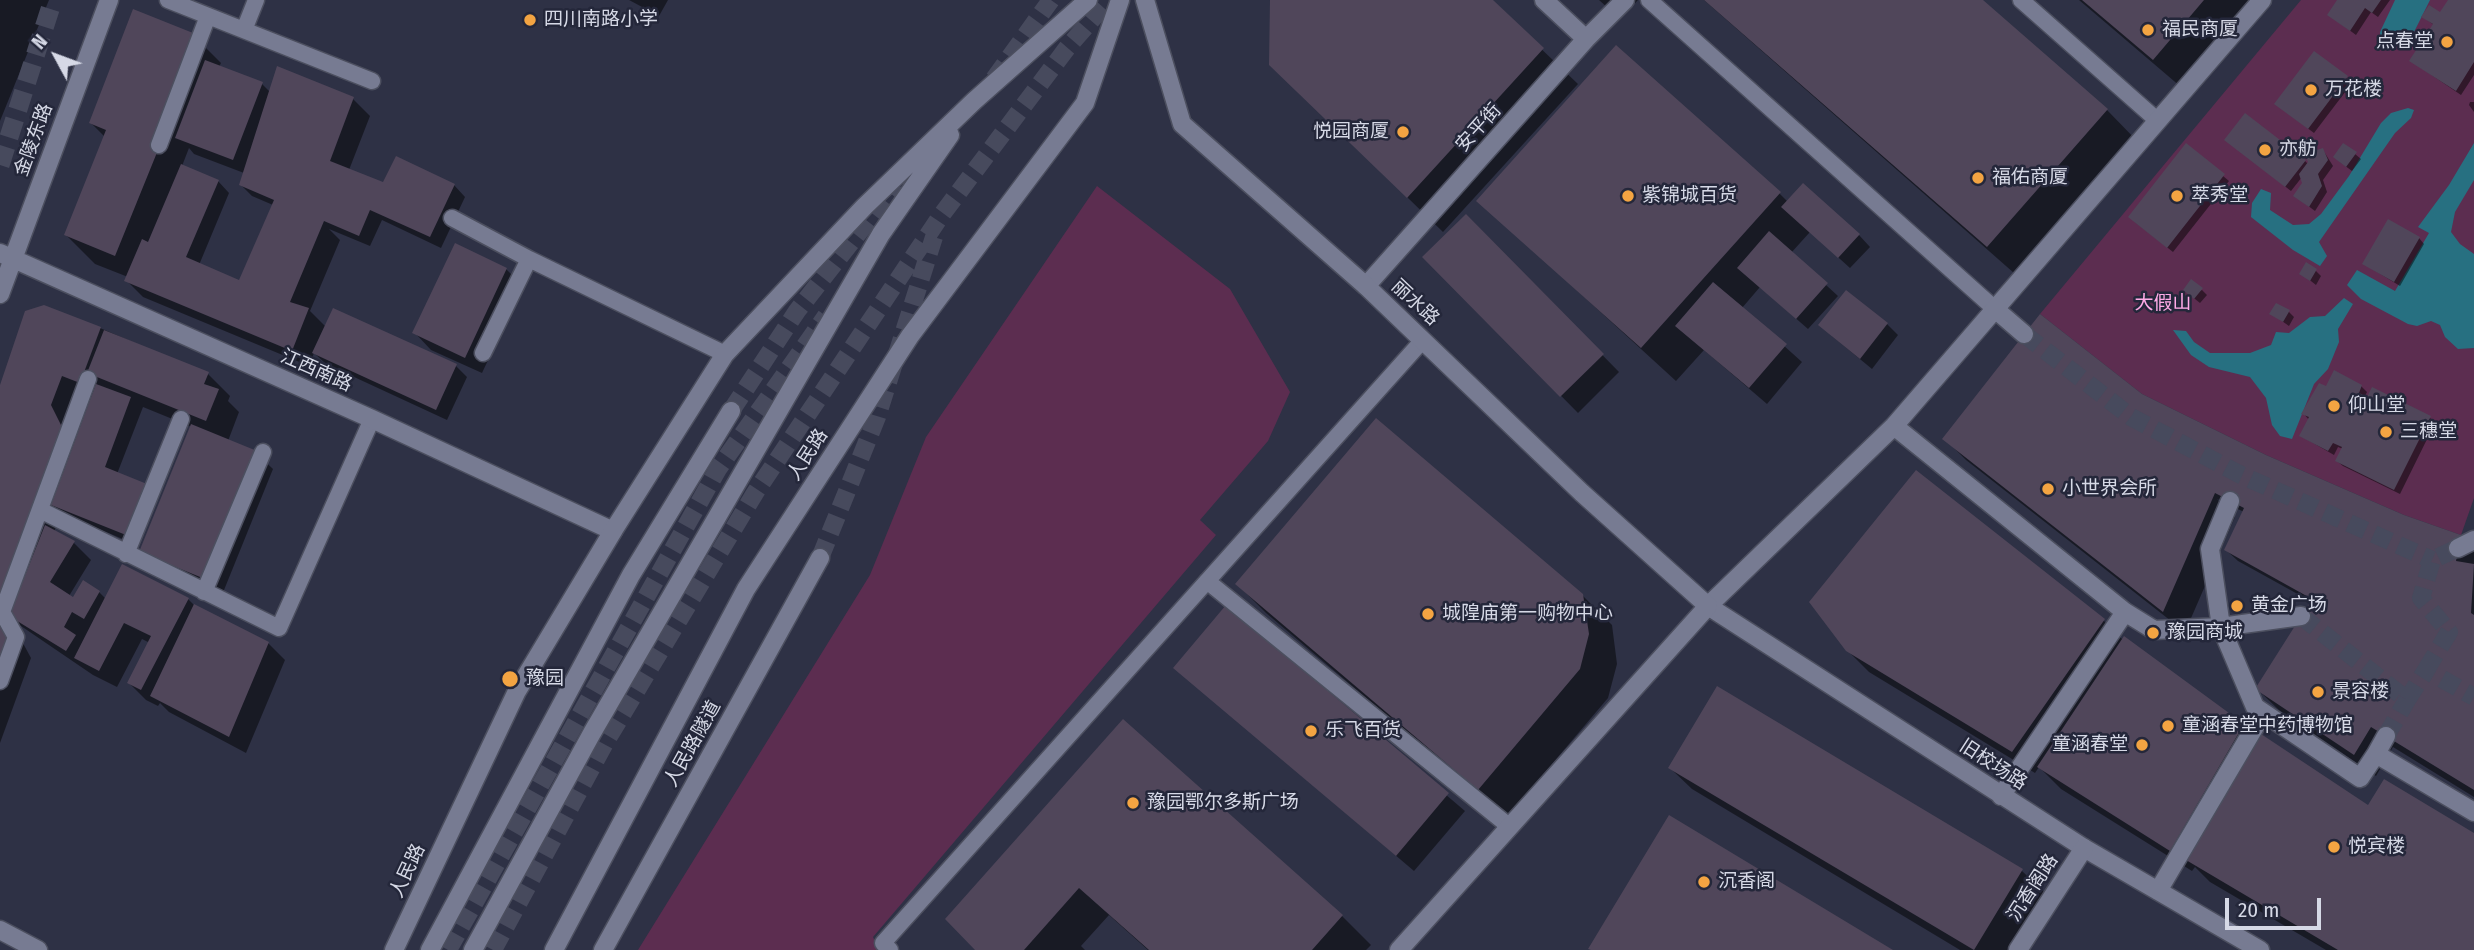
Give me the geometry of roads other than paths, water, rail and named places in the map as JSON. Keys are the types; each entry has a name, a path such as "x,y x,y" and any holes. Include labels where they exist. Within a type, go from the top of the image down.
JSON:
{"street":[{"name":"金陵东路","path":"0,295 6,256 108,0"},
{"name":"人民路","path":"394,950 517,691 613,531 726,354 864,207 974,101 1088,0"},
{"name":"人民路","path":"554,950 746,589 910,336 1086,103 1120,0"},
{"name":"丽水路","path":"1145,0 1182,124 1366,286 1582,493 1709,606"},
{"path":"1544,0 1586,39"},
{"name":"安平街","path":"1366,286 1586,39 1625,0"},
{"path":"1398,950 1709,606 1894,426 2262,0"},
{"name":"人民路","path":"473,950 592,733 881,234 974,101"},
{"name":"江西南路","path":"6,256 372,419 613,531"},
{"path":"1995,309 2024,334"},
{"path":"430,950 631,575 731,411"},
{"path":"1894,426 2125,612 2154,630 2221,626 2301,616"},
{"path":"2230,501 2210,549 2221,626 2255,707 2360,778 2386,736"},
{"name":"人民路隧道","path":"603,950 820,558"},
{"name":"旧校场路","path":"1709,606 2084,848 2260,950"},
{"path":"2001,796 2125,612"},
{"path":"2158,891 2263,713"},
{"path":"2376,754 2474,812"},
{"name":"沉香阁路","path":"2018,950 2084,848"},
{"path":"0,930 38,950"}],"lane":[{"path":"168,0 372,80"},
{"path":"244,30 256,0"},
{"path":"1649,0 1995,309"},
{"path":"2021,0 2158,121"},
{"path":"159,145 208,16"},
{"path":"452,218 529,259 726,354"},
{"path":"483,353 529,259"},
{"path":"890,950 883,943 1423,340"},
{"path":"0,681 16,637 2,612 42,511 88,379"},
{"path":"126,554 181,419"},
{"path":"42,511 279,628 372,419"},
{"path":"204,592 263,452"},
{"path":"1207,581 1510,827"}],"water":[{"path":"2395,0 2430,0 2413,34 2403,46 2380,39 2380,32"},
{"path":"2408,108 2414,110 2411,118 2395,133 2319,242 2327,256 2320,266 2293,250 2251,217 2252,203 2261,189 2271,193 2270,210 2293,225 2309,224 2321,214 2349,176 2381,123 2391,113"},
{"path":"2474,143 2474,180 2455,212 2451,232 2460,244 2474,254 2474,348 2458,349 2445,337 2440,325 2431,321 2417,326 2408,324 2361,299 2347,285 2357,270 2395,291 2429,233 2418,227 2449,185"},
{"path":"2344,298 2353,304 2338,329 2339,342 2328,369 2314,384 2292,439 2280,436 2272,425 2266,398 2250,377 2209,367 2191,355 2173,330 2186,331 2194,342 2210,353 2250,353 2271,345 2276,332 2289,333 2310,317 2325,316"}],"tunnel":[{"path":"0,165 53,0"},
{"path":"994,79 1051,0"},
{"path":"493,950 605,743 755,493 940,217 1067,48 1109,0"},
{"path":"731,411 797,311 897,184"},
{"path":"820,558 877,417 934,237"},
{"path":"448,950 718,469 826,316"},
{"path":"2024,334 2131,417 2241,475 2432,560"},
{"path":"2426,670 2449,632 2421,598 2432,560 2458,548"},
{"path":"2301,616 2407,700 2426,670 2474,697"},
{"path":"2386,736 2407,700"}],"place":[{"name":"四川南路小学","path":"530,20"},
{"name":"福民商厦","path":"2148,30"},
{"name":"点春堂","path":"2447,42"},
{"name":"万花楼","path":"2311,90"},
{"name":"悦园商厦","path":"1403,132"},
{"name":"亦舫","path":"2265,150"},
{"name":"福佑商厦","path":"1978,178"},
{"name":"紫锦城百货","path":"1628,196"},
{"name":"萃秀堂","path":"2177,196"},
{"name":"仰山堂","path":"2334,406"},
{"name":"三穗堂","path":"2386,432"},
{"name":"小世界会所","path":"2048,489"},
{"name":"黄金广场","path":"2237,606"},
{"name":"城隍庙第一购物中心","path":"1428,614"},
{"name":"豫园商城","path":"2153,633"},
{"name":"豫园","path":"510,679"},
{"name":"景容楼","path":"2318,692"},
{"name":"童涵春堂中药博物馆","path":"2168,726"},
{"name":"乐飞百货","path":"1311,731"},
{"name":"童涵春堂","path":"2142,745"},
{"name":"豫园鄂尔多斯广场","path":"1133,803"},
{"name":"悦宾楼","path":"2334,847"},
{"name":"沉香阁","path":"1704,882"}],"park label":[{"name":"大假山","path":"2163,304"}]}
